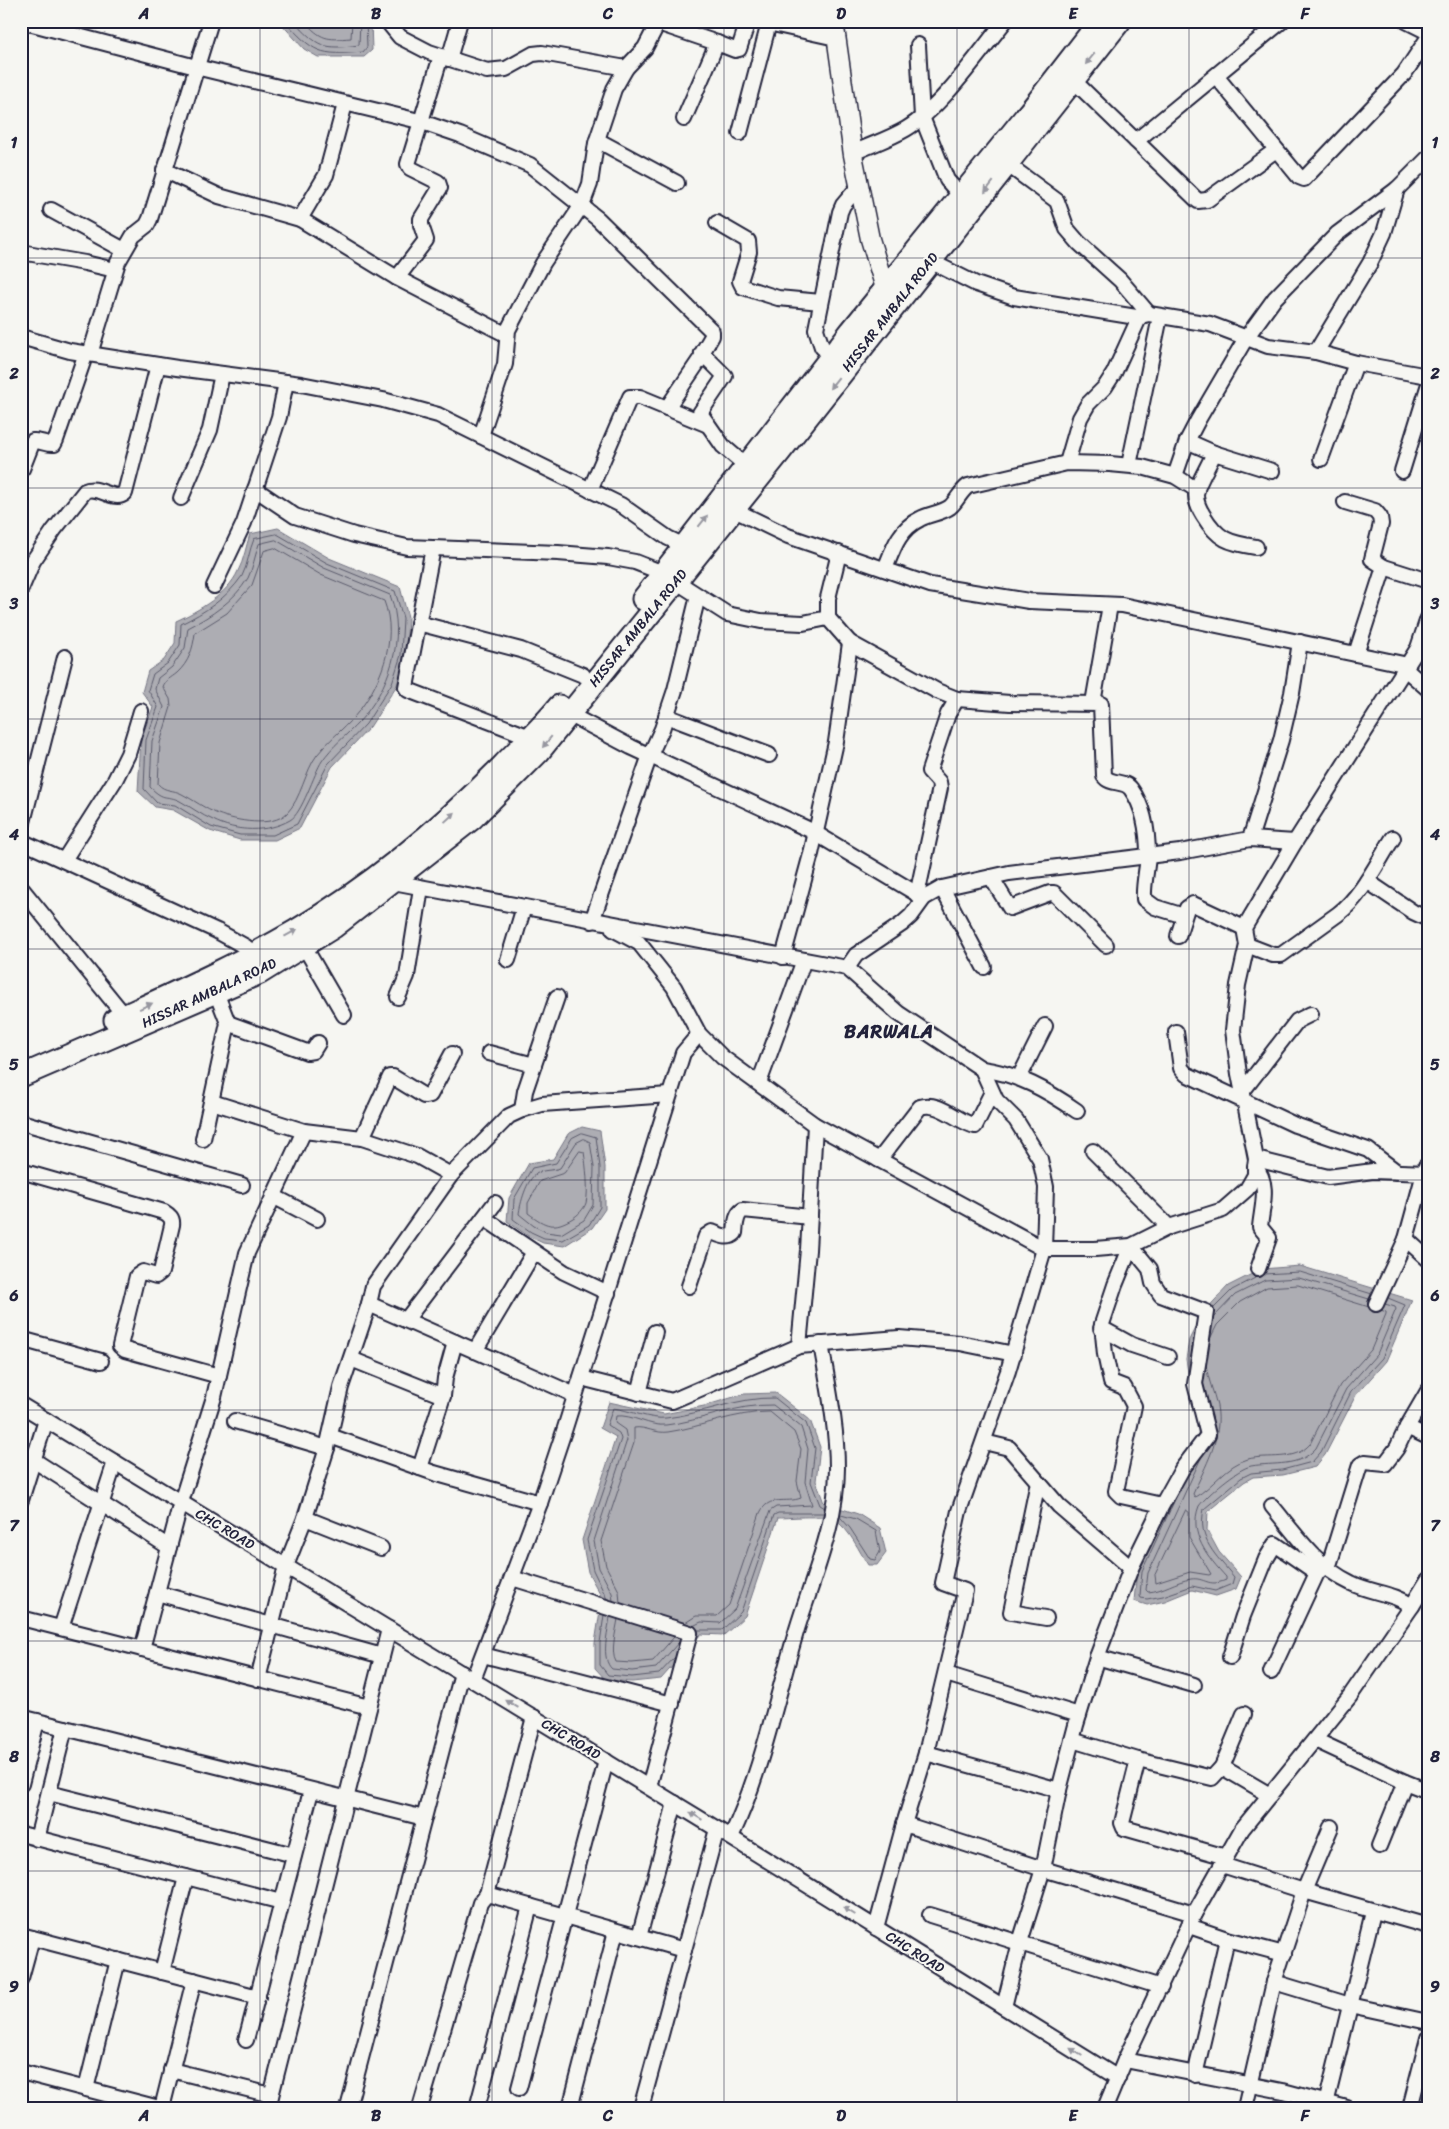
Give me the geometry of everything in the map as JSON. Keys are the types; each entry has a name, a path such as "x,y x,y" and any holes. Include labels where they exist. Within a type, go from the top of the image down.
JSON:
{"main road":[{"name":"HISSAR AMBALA ROAD","path":"753,471 832,356 1100,21"},
{"name":"HISSAR AMBALA ROAD","path":"21,1076 260,973 334,928 421,843 475,794 530,737 564,711 753,471 930,262 1120,21"},
{"name":"HISSAR AMBALA ROAD","path":"21,1062 215,975 254,954 384,879 472,819 539,752 583,675 669,578"}],"street":[{"path":"21,21 68,27 196,67 420,121 530,165 582,205 712,331 712,336 703,350 703,355 667,408"},
{"path":"22,469 33,441 49,445 54,444 124,250 133,236 147,225 150,219 211,21"},
{"path":"387,21 400,37 445,57 487,72 506,70 533,54 542,53 626,68"},
{"path":"396,278 426,240 421,219 440,185 438,182 410,168 408,164 420,121 460,21"},
{"path":"481,436 505,364 507,335 543,263 582,205 590,184 598,140 614,89 626,68 645,48 658,22 738,50 747,24 751,21"},
{"path":"853,153 905,130 922,117 938,103 1004,21"},
{"path":"1136,141 1282,21"},
{"path":"1406,21 1428,32"},
{"path":"740,133 764,22 835,30 859,186 870,239 886,288 890,311"},
{"path":"1216,76 1299,178 1305,178 1404,74 1428,38"},
{"path":"684,119 717,42"},
{"path":"918,44 922,117 947,180 961,196"},
{"path":"1073,80 1198,200 1204,202 1233,184 1276,150"},
{"path":"300,219 326,175 345,104"},
{"path":"598,140 677,184"},
{"path":"1175,476 1187,441 1246,338 1275,298 1337,234 1396,189 1428,158"},
{"path":"1007,164 1056,201 1067,229 1079,243 1120,280 1150,316 1129,466"},
{"path":"164,170 219,196 300,219 396,278 507,335"},
{"path":"832,356 822,348 816,329 840,212 843,205 859,186"},
{"path":"1316,352 1370,263 1384,233 1396,189"},
{"path":"51,210 124,250"},
{"path":"717,223 748,241 749,252 740,281 744,287 778,298 821,302"},
{"path":"21,252 116,270"},
{"path":"930,262 976,284 1014,297 1215,325 1274,347 1316,352 1356,363 1428,376"},
{"path":"1067,463 1080,418 1088,404 1105,387 1150,316"},
{"path":"21,337 88,354 286,382 383,400 438,414 621,505 668,538 692,549"},
{"path":"703,355 725,376 700,413 723,446 753,471"},
{"path":"1321,459 1356,363"},
{"path":"21,589 33,561 54,530 85,491 93,488 116,496 122,495 125,492 158,365"},
{"path":"181,498 210,430 222,374"},
{"path":"214,586 244,523 278,417 286,382"},
{"path":"1402,471 1428,387"},
{"path":"590,490 630,397 640,397 709,425"},
{"path":"1187,441 1214,453 1272,471"},
{"path":"1214,453 1197,490 1199,508 1215,532 1229,542 1256,547"},
{"path":"885,569 899,536 904,530 919,519 949,508 968,486 1067,463 1129,466 1175,476 1197,490"},
{"path":"255,489 295,516 326,527 407,547 608,557 636,562 669,578 727,614 761,621 803,623 828,618"},
{"path":"1345,502 1375,511 1380,517 1381,524 1372,558 1384,567 1428,581"},
{"path":"726,506 788,536 930,585 1029,600 1122,605 1300,642 1406,667 1428,689"},
{"path":"433,548 406,684 408,690 530,737"},
{"path":"839,553 828,598 828,618 850,643 957,699 1010,703 1093,703 1102,706 1104,776 1108,780 1126,785 1131,789 1144,820 1148,855 1144,899 1155,907 1184,916"},
{"path":"1356,654 1384,567"},
{"path":"597,922 650,755 675,690 698,596"},
{"path":"1093,703 1110,605"},
{"path":"1258,1269 1269,1238 1260,1226 1264,1207 1264,1191 1261,1174 1256,1163 1243,1096 1233,1030 1238,986 1247,945 1244,928 1295,842 1418,648 1428,618"},
{"path":"418,623 521,650 583,675"},
{"path":"1250,839 1281,740 1292,693 1300,642"},
{"path":"784,957 811,854 836,742 850,643"},
{"path":"65,657 22,839 216,931 246,947 254,954"},
{"path":"847,968 856,955 911,916 921,896 940,788 939,782 929,771 948,714 957,699"},
{"path":"64,860 115,780 128,754 141,711"},
{"path":"564,711 650,755 815,832 921,896"},
{"path":"666,716 769,755"},
{"path":"1247,945 1273,955 1281,955 1345,909 1367,881 1393,838"},
{"path":"921,896 942,888 1009,872 1180,852 1250,839 1295,842"},
{"path":"990,877 1011,909 1054,893 1106,945"},
{"path":"384,879 421,888 597,922 847,968 898,1013 982,1068 1019,1078 1050,1093 1076,1110"},
{"path":"1367,881 1413,912 1428,919"},
{"path":"21,888 124,1015"},
{"path":"398,997 407,976 421,888"},
{"path":"942,888 984,966"},
{"path":"1178,936 1187,908 1196,904 1244,928"},
{"path":"508,960 524,907"},
{"path":"597,922 639,943 674,987 699,1034 722,1057 815,1125 1044,1249 1095,1249 1131,1246 1169,1227 1217,1212 1230,1206 1251,1184 1256,1163"},
{"path":"304,946 344,1015"},
{"path":"759,1083 804,960"},
{"path":"203,1139 228,1023 216,992"},
{"path":"522,1110 525,1091 557,997"},
{"path":"1243,1096 1298,1021 1311,1014"},
{"path":"228,1023 308,1052 313,1051 318,1043"},
{"path":"1019,1078 1045,1026"},
{"path":"1176,1032 1184,1072 1190,1077 1243,1096 1295,1125 1368,1150 1397,1172"},
{"path":"348,2108 424,1818 467,1677 483,1655 540,1503 576,1396 682,1053 699,1034"},
{"path":"489,1053 534,1065"},
{"path":"362,1138 390,1076 427,1096 430,1095 452,1054"},
{"path":"876,1928 904,1824 926,1753 965,1591 943,1583 959,1511 1014,1354 1044,1249 1046,1187 1040,1159 1016,1120 998,1103 982,1068"},
{"path":"879,1160 920,1107 938,1108 975,1126 992,1092"},
{"path":"258,1679 286,1566 305,1518 328,1442 341,1387 369,1304 373,1286 451,1175 509,1116 522,1110 542,1104 669,1095"},
{"path":"212,1102 304,1131 362,1138 416,1156 451,1175"},
{"path":"21,1122 242,1185"},
{"path":"799,1346 810,1217 815,1125"},
{"path":"142,1649 181,1502 201,1442 219,1376 247,1253 304,1131"},
{"path":"1094,1150 1169,1227"},
{"path":"1256,1163 1328,1178 1373,1171 1426,1170 1406,1239 1376,1304"},
{"path":"21,1171 169,1215 172,1225 161,1272 156,1276 143,1272 137,1276 120,1346 125,1350 219,1376"},
{"path":"273,1196 317,1219"},
{"path":"406,1320 495,1203"},
{"path":"689,1286 708,1233 732,1236 735,1233 739,1212 743,1210 810,1217"},
{"path":"484,1218 564,1272 608,1293"},
{"path":"1406,1239 1428,1258"},
{"path":"1131,1246 1115,1285 1101,1328 1110,1382 1124,1387 1134,1406 1116,1492 1121,1496 1162,1505"},
{"path":"1004,2007 1020,1942 1043,1869 1059,1790 1072,1740 1097,1657 1131,1568 1162,1505 1182,1469 1208,1436 1195,1384 1207,1312 1161,1295 1154,1284 1150,1269 1131,1246"},
{"path":"475,1351 534,1252"},
{"path":"369,1304 576,1396"},
{"path":"1101,1328 1132,1344 1168,1357"},
{"path":"638,1393 656,1332"},
{"path":"581,1378 672,1402 799,1346 899,1338 960,1343 1014,1354"},
{"path":"21,1339 101,1361"},
{"path":"420,1468 443,1396 445,1378 455,1342"},
{"path":"731,1838 744,1810 758,1770 797,1630 828,1531 836,1490 837,1468 834,1432 821,1344"},
{"path":"351,1359 443,1396"},
{"path":"1271,1672 1320,1570 1330,1561 1360,1465 1365,1462 1385,1464 1428,1391"},
{"name":"CHC ROAD","path":"21,1405 649,1787 1118,2078"},
{"path":"21,1500 46,1420"},
{"path":"235,1421 328,1442 540,1503"},
{"path":"1407,1427 1428,1437"},
{"path":"984,1442 1009,1448 1059,1506 1131,1568"},
{"path":"21,1452 170,1547"},
{"path":"61,1628 115,1462"},
{"path":"1038,1482 1011,1612 1046,1618"},
{"path":"1272,1506 1320,1570"},
{"path":"305,1518 381,1548"},
{"path":"1230,1657 1243,1616 1266,1559 1275,1544 1320,1570 1354,1585 1399,1599 1412,1606"},
{"path":"512,1578 690,1633 649,1787"},
{"path":"1105,2108 1125,2060 1192,1920 1242,1829 1350,1696 1428,1580"},
{"path":"157,1593 382,1656"},
{"path":"21,1618 369,1707"},
{"path":"171,2070 270,2101 389,1629"},
{"path":"483,1655 672,1704"},
{"path":"1097,1657 1194,1685"},
{"path":"946,1674 1079,1715"},
{"path":"1072,1740 1138,1760 1208,1778 1214,1777 1222,1767 1244,1714"},
{"path":"21,1717 346,1800 424,1818"},
{"path":"420,2108 480,1903 487,1894 534,1717"},
{"path":"21,1784 37,1721"},
{"path":"37,1838 65,1728"},
{"path":"1315,1740 1404,1782 1428,1791"},
{"path":"926,1753 1059,1790"},
{"path":"1138,1760 1122,1823 1124,1828 1224,1861 1304,1891 1428,1926"},
{"path":"519,2088 606,1761"},
{"path":"1222,1767 1270,1795"},
{"path":"1379,1846 1404,1782"},
{"path":"246,2040 311,1791"},
{"path":"49,1793 294,1855"},
{"path":"639,1937 675,1803"},
{"path":"904,1824 1192,1920 1227,1939 1284,1954"},
{"path":"1246,2108 1274,1982 1304,1891 1331,1827"},
{"path":"642,2108 717,1829"},
{"path":"21,1834 282,1902"},
{"path":"162,1972 186,1877"},
{"path":"487,1894 684,1950"},
{"path":"478,2108 530,1906"},
{"path":"1326,2105 1374,1912"},
{"path":"930,1915 1161,1988"},
{"path":"570,2108 616,1931"},
{"path":"21,1978 26,1936 258,1997"},
{"path":"1195,2075 1227,1939"},
{"path":"86,2089 118,1960"},
{"path":"21,2072 160,2108 194,1980"},
{"path":"1274,1982 1350,2005 1428,2022"},
{"path":"1410,2108 1428,2038"},
{"path":"1125,2060 1251,2086 1326,2105 1347,2108"}],"water":[{"path":"279,21 371,21 372,50 364,57 318,57 304,49"},
{"path":"278,528 329,558 400,587 408,617 406,656 397,685 370,727 332,767 300,828 275,840 240,840 210,831 173,810 155,807 138,791 141,739 153,707 142,692 148,671 164,660 175,643 176,621 212,601 227,587 240,567 250,534"},
{"path":"582,1127 600,1131 605,1167 605,1209 592,1228 564,1246 543,1243 528,1236 507,1221 509,1198 529,1163 553,1159 568,1134"},
{"path":"1300,1266 1412,1300 1386,1361 1356,1395 1325,1455 1315,1467 1283,1475 1253,1477 1208,1511 1207,1530 1219,1552 1241,1577 1236,1589 1216,1596 1192,1590 1165,1601 1147,1605 1134,1601 1137,1570 1198,1436 1199,1410 1189,1381 1186,1359 1189,1340 1202,1314 1228,1286 1262,1269"},
{"path":"776,1393 810,1420 820,1447 816,1481 824,1503 858,1514 880,1528 886,1553 877,1565 868,1565 850,1535 836,1521 816,1517 778,1518 745,1616 724,1635 701,1634 661,1679 632,1682 606,1680 595,1668 595,1643 602,1598 588,1572 582,1540 616,1437 600,1428 609,1402 664,1414 704,1406 744,1394"}],"district":[{"name":"BARWALA","path":"889,1031"}]}
